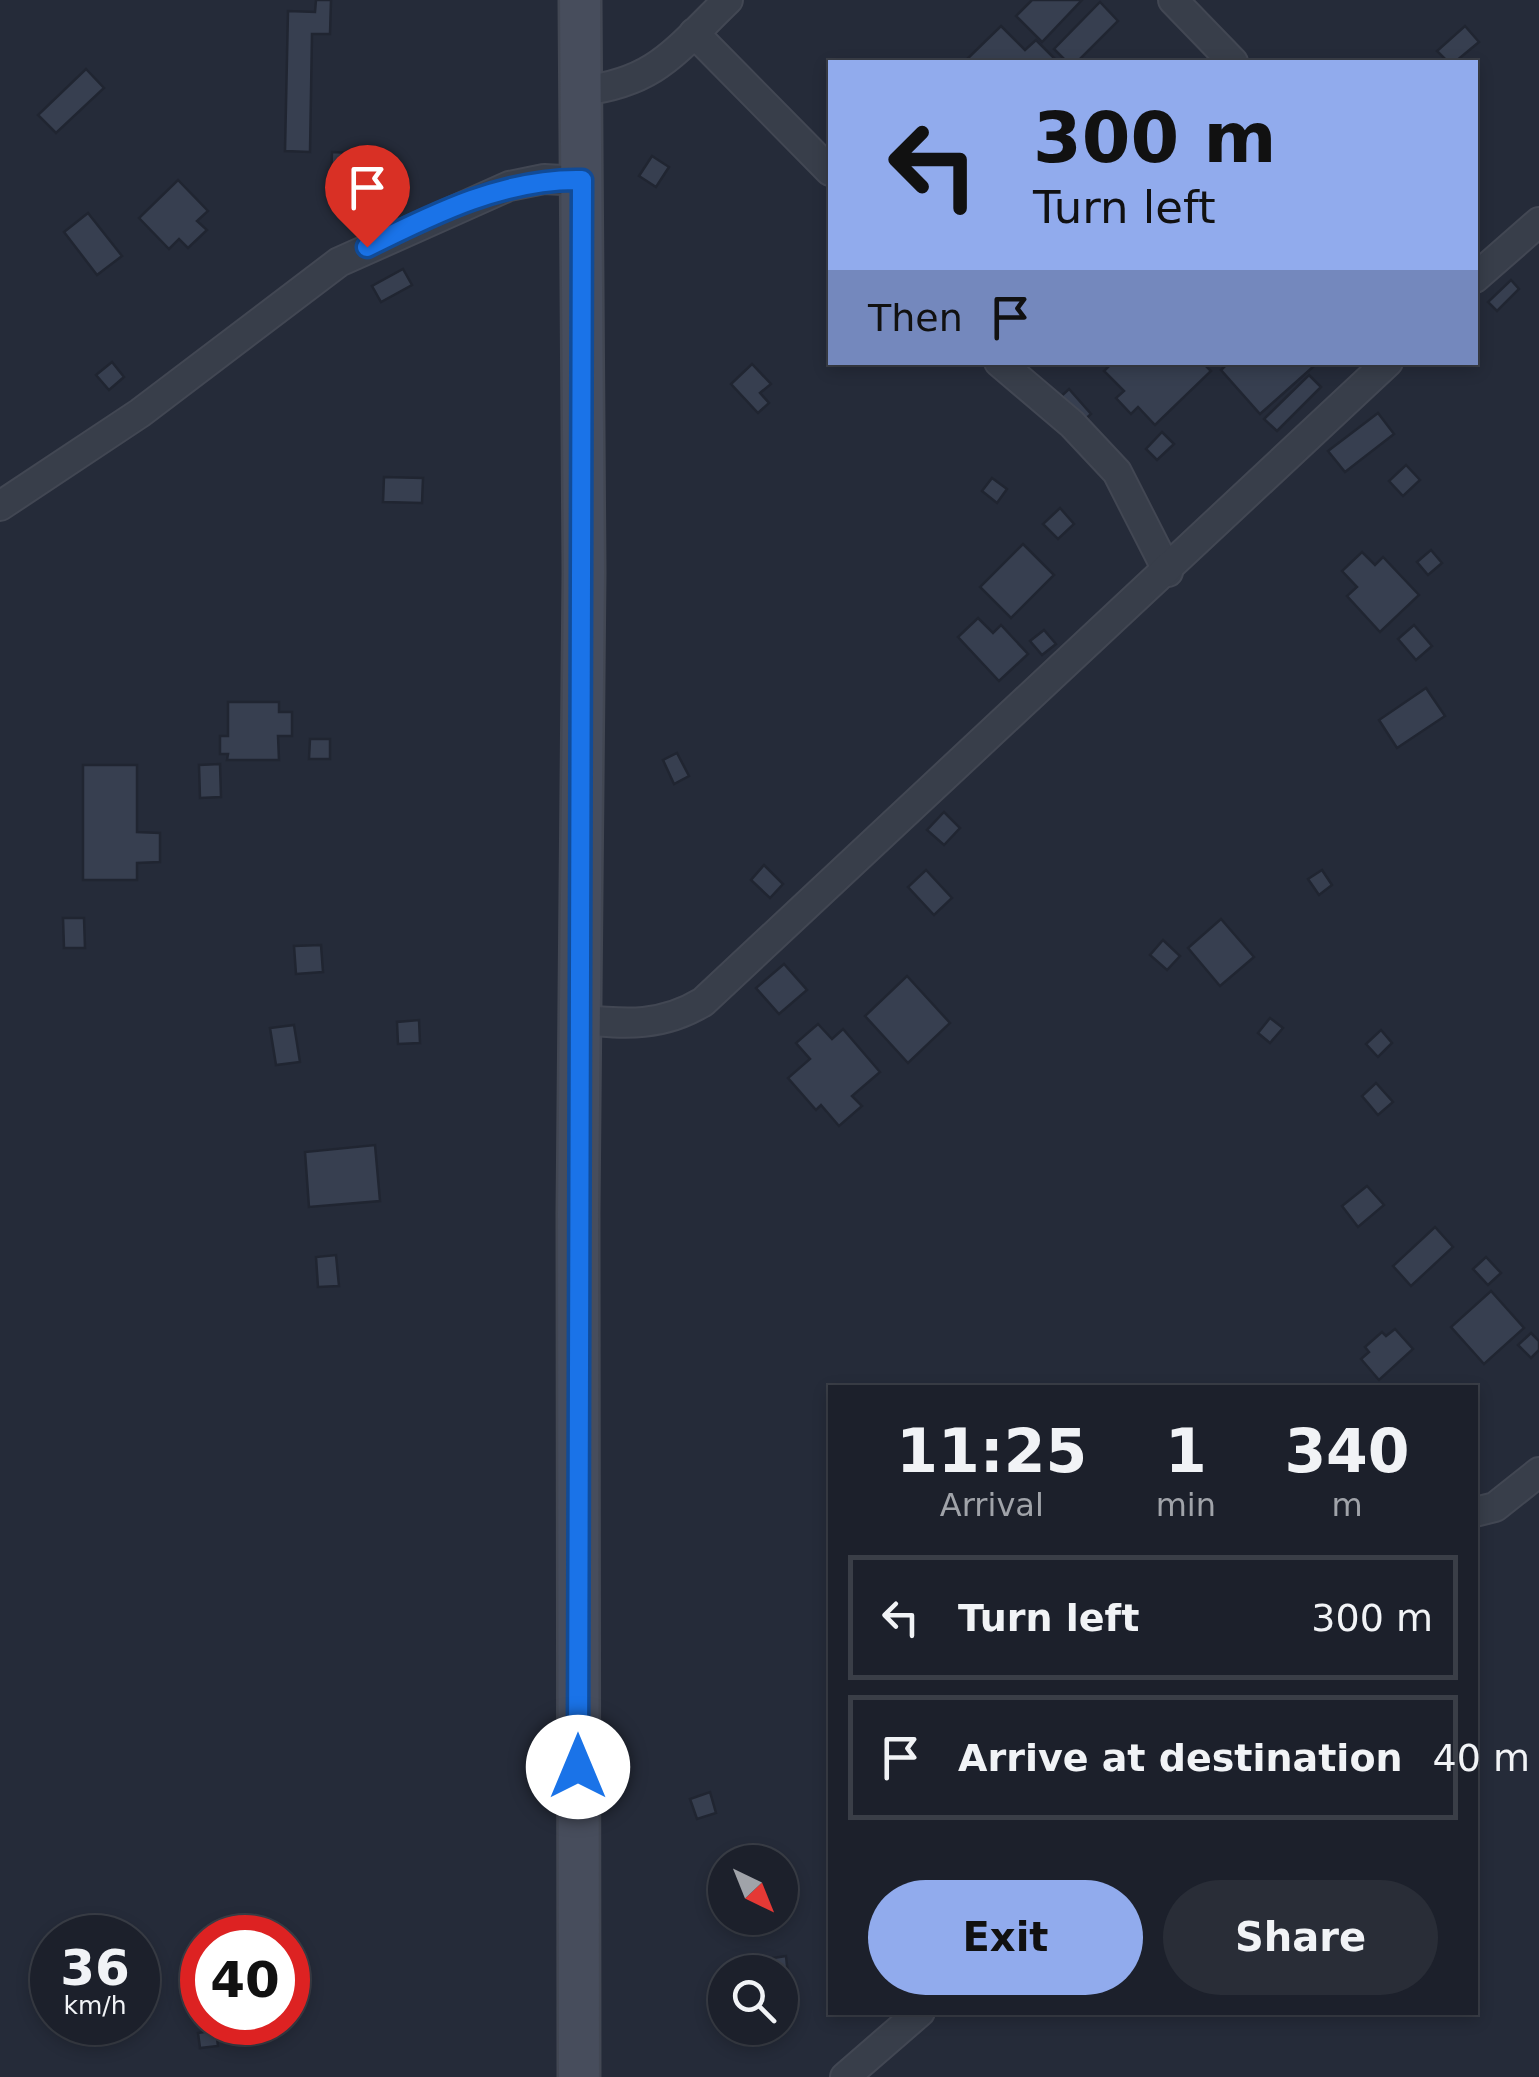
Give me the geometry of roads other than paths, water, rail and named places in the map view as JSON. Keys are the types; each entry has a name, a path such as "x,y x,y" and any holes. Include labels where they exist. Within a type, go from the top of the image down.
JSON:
{"street":[{"path":"578,2077 580,0"},
{"path":"582,91 636,80 728,0"},
{"path":"1173,0 1231,60"},
{"path":"694,33 828,169"},
{"path":"0,506 140,413 339,262 509,186 544,180 582,180"},
{"path":"1478,275 1539,222"},
{"path":"1003,365 1072,424 1117,472 1168,572"},
{"path":"580,1020 648,1024 685,1013 703,1002 965,753 1168,572 1385,365"},
{"path":"1478,1511 1495,1507 1539,1472"},
{"path":"845,2077 917,2015"}]}
